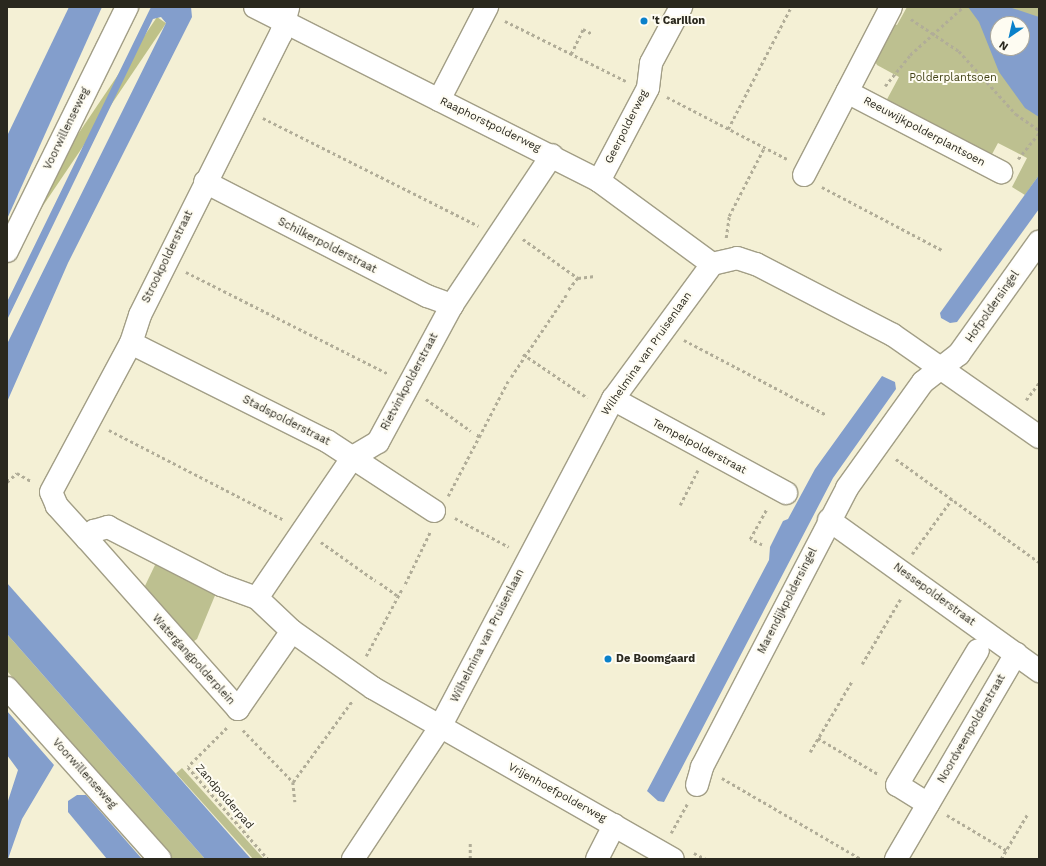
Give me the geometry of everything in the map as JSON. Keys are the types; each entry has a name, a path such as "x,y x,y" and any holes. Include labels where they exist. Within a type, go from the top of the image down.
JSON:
{"street":[{"name":"Voorwillenseweg","path":"7,251 127,7"},
{"name":"Raaphorstpolderweg","path":"255,7 286,14 439,100 599,181 720,262"},
{"name":"Geerpolderweg","path":"599,181 647,90 651,63 681,7"},
{"path":"439,100 486,9"},
{"path":"806,172 847,92 900,13"},
{"name":"Strookpolderstraat","path":"51,492 87,420 131,343 166,262 243,108 286,14"},
{"name":"Reeuwijkpolderplantsoen","path":"847,92 1001,172"},
{"name":"Rietvinkpolderstraat","path":"257,598 353,457 378,442 452,305 499,231 552,156"},
{"name":"Schilkerpolderstraat","path":"205,182 427,296 452,305"},
{"name":"Hofpoldersingel","path":"942,368 960,354 1039,242"},
{"path":"720,262 737,258 756,264 893,335 1039,437"},
{"name":"Wilhelmina van Pruisenlaan","path":"353,859 440,729 610,404 665,327 720,262"},
{"name":"Stadspolderstraat","path":"131,343 353,457 437,511"},
{"name":"Marendijkpoldersingel","path":"699,776 847,488 923,382 942,368"},
{"name":"Tempelpolderstraat","path":"610,404 782,490"},
{"name":"Watergangpolderplein","path":"51,492 57,506 87,539 235,715 292,630"},
{"name":"Nessepolderstraat","path":"830,520 1039,671"},
{"path":"87,539 94,531 108,527 221,585 257,598 292,630 360,679 440,729"},
{"path":"928,804 897,785 978,650"},
{"name":"Noordveenpolderstraat","path":"896,859 1016,654"},
{"name":"Voorwillenseweg","path":"7,688 160,859"},
{"name":"Vrijenhoefpolderweg","path":"440,729 614,825 664,856"},
{"path":"597,859 614,825"}],"path":[{"path":"728,129 791,7"},
{"path":"867,102 935,33 962,8"},
{"path":"486,9 571,54 728,129 764,148 942,250"},
{"path":"900,13 935,33 973,64 1016,114 1039,130"},
{"path":"571,54 583,29 591,33"},
{"path":"243,108 499,231 578,278 595,276"},
{"path":"1001,172 1022,155 1039,133"},
{"path":"720,262 729,216 764,148"},
{"path":"166,262 409,385 471,431"},
{"path":"568,291 578,278"},
{"path":"511,377 523,354 566,295"},
{"path":"665,327 686,342 827,415"},
{"path":"523,354 610,404"},
{"path":"405,584 437,511 508,382"},
{"path":"87,420 303,530 376,581"},
{"path":"474,433 479,437"},
{"path":"877,446 1039,562"},
{"path":"680,505 707,452"},
{"path":"7,482 16,474 51,492"},
{"path":"762,545 750,539 782,490"},
{"path":"862,664 906,575 952,499"},
{"path":"437,511 528,560"},
{"path":"380,583 398,596"},
{"path":"293,782 360,679 403,587"},
{"path":"810,752 852,681"},
{"path":"235,715 293,782 295,802"},
{"name":"Zandpolderpad","path":"235,715 218,740 188,767 268,859"},
{"path":"818,738 897,785"},
{"path":"664,856 699,776 861,859"},
{"path":"928,804 1006,850"},
{"path":"1001,859 1028,813"},
{"path":"470,843 470,859"}],"green space":[{"name":"Polderplantsoen","path":"907,7 1039,7 1039,175 1025,195 1012,187 1027,158 998,143 990,158 885,103 899,77 877,65 874,59 892,23 897,25"},
{"path":"157,17 166,23 7,259 7,239"},
{"path":"156,563 216,593 197,639 190,644 143,590"},
{"path":"7,634 205,859 172,859 7,671"},
{"path":"182,768 264,859 253,859 176,773"}],"water":[{"path":"69,7 102,7 7,219 7,136"},
{"path":"151,7 191,7 192,17 68,263 7,402 7,344 166,23 161,17 153,19 7,320 7,302"},
{"path":"968,7 1009,7 1039,17 1039,117 1025,108 999,72 993,56 1030,56 1030,16 990,16 990,50 979,22"},
{"path":"1039,175 1039,209 957,322 950,323 941,318 940,313"},
{"path":"882,376 895,382 896,389 833,478 664,802 658,801 647,791 769,560 770,547 783,521 788,519 815,469"},
{"path":"7,583 251,859 205,859 7,634"},
{"path":"7,711 54,765 22,819 8,859 7,804 18,770 7,755"},
{"path":"77,795 86,795 142,859 107,859 68,812 68,801"}],"place":[{"name":"'t Carillon","path":"644,21"},
{"name":"De Boomgaard","path":"608,659"}]}
